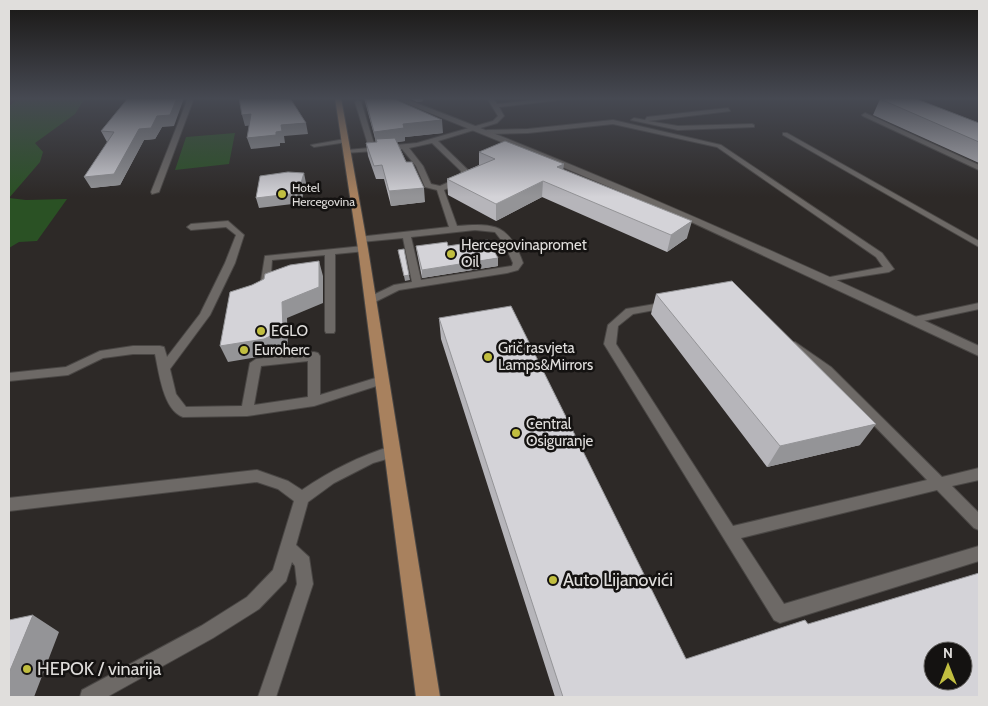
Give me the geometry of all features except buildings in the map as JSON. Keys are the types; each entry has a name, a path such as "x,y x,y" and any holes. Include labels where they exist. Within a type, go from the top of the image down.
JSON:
{"main road":[{"path":"344,131 362,244 428,697"}],"street":[{"path":"484,131 626,190 828,280 979,351"}],"lane":[{"path":"155,192 178,131"},
{"path":"366,131 372,150"},
{"path":"347,152 434,141 462,131"},
{"path":"487,132 529,131"},
{"path":"652,131 718,146 879,255 889,270 828,280"},
{"path":"898,131 979,168"},
{"path":"785,134 979,244"},
{"path":"314,145 345,141"},
{"path":"434,141 465,171 463,178 440,189"},
{"path":"404,146 419,166 428,184 440,189 454,229"},
{"path":"165,368 206,315 230,263 240,235 228,224 192,227"},
{"path":"265,287 268,258 330,252 362,244 473,226 490,227 498,230 516,255 518,263 515,268 397,287 370,300"},
{"path":"406,237 417,284"},
{"path":"330,252 330,331"},
{"path":"679,303 630,311 613,325 610,344 780,614 979,554"},
{"path":"914,320 979,306"},
{"path":"789,341 827,370 979,522"},
{"path":"9,378 68,371 100,355 133,350 160,350 170,394 183,412 248,411 314,401 382,380"},
{"path":"248,411 256,363 314,356 314,401"},
{"path":"89,697 207,632 253,603 280,575 289,549 302,498 345,471 369,459 392,452"},
{"path":"729,534 979,474"},
{"path":"9,504 257,476 283,485 302,498"},
{"path":"267,697 305,584 303,562 289,549"}],"green space":[{"path":"9,131 52,131 35,143 43,152 40,162 9,198"},
{"path":"235,133 229,164 175,170 186,137"},
{"path":"9,198 26,200 67,199 37,241 19,242 9,248"}],"place":[{"name":"Hotel Hercegovina","path":"282,194"},
{"name":"Hercegovinapromet Oil","path":"451,254"},
{"name":"EGLO","path":"261,331"},
{"name":"Euroherc","path":"244,350"},
{"name":"Grič rasvjeta Lamps&Mirrors","path":"488,357"},
{"name":"Central Osiguranje","path":"516,433"},
{"name":"Auto Lijanovići","path":"553,580"},
{"name":"HEPOK / vinarija","path":"27,669"}]}
